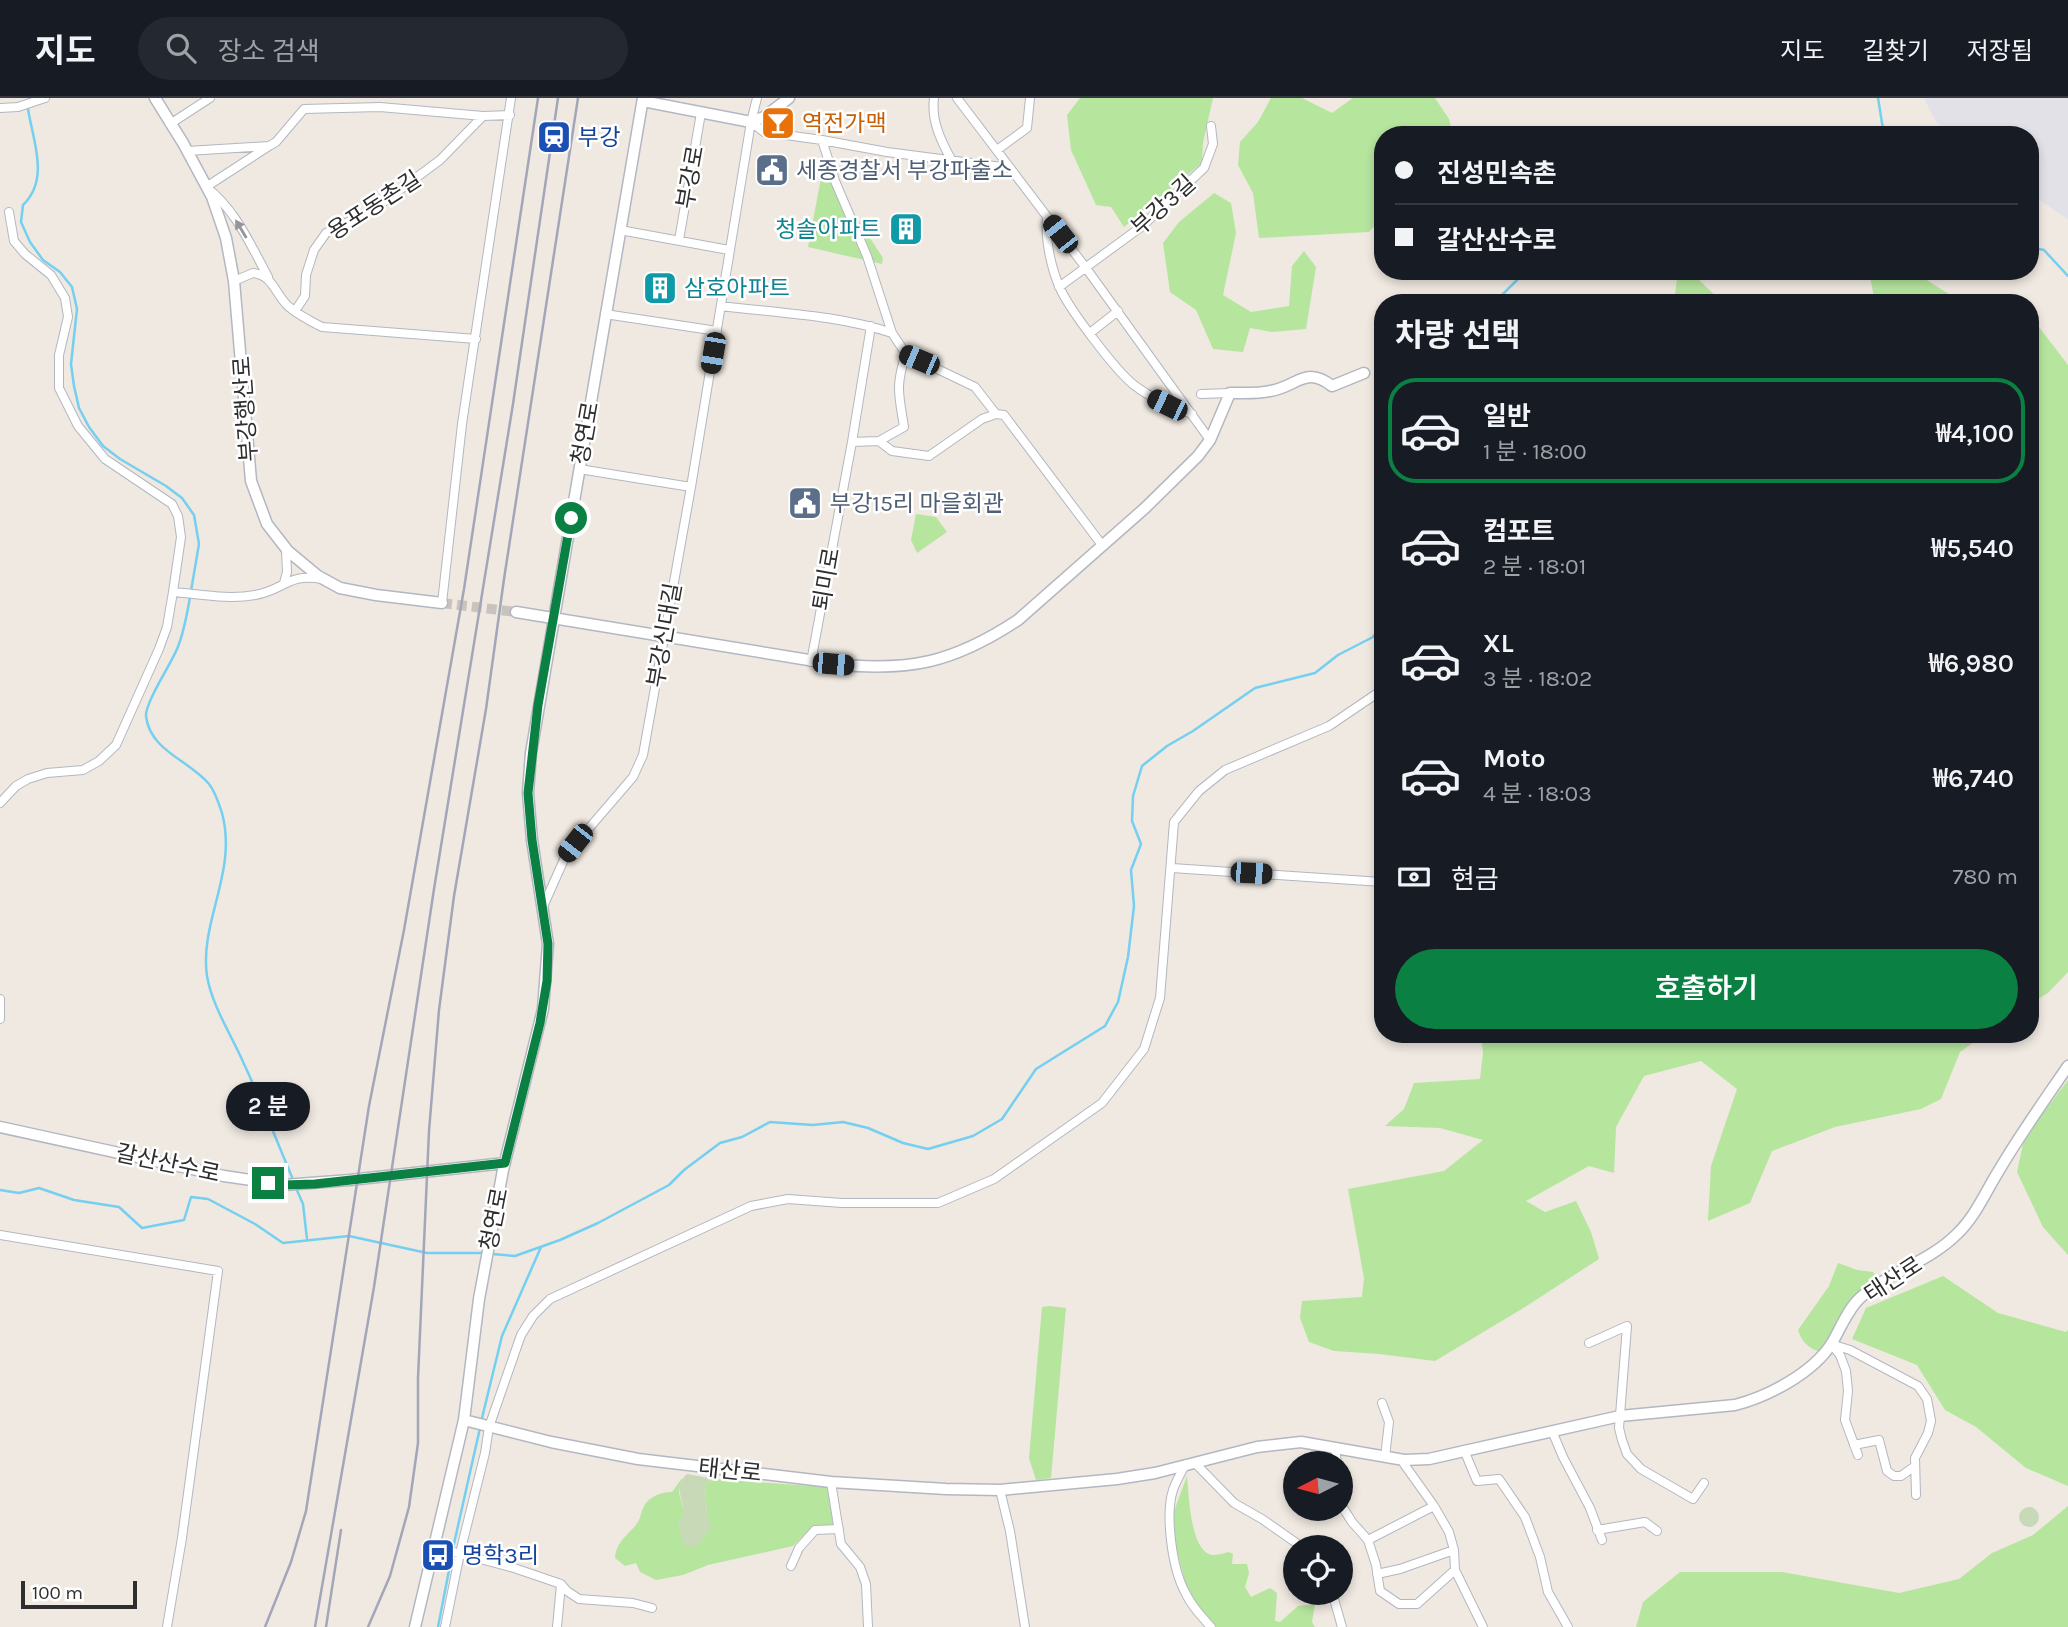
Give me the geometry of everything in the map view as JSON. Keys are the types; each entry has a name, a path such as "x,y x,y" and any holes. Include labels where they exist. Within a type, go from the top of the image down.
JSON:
{"street":[{"path":"0,108 18,107 45,98"},
{"path":"149,98 158,100"},
{"path":"170,124 210,98"},
{"path":"442,603 462,424 511,98"},
{"name":"부강신대길","path":"542,909 566,855 633,777 643,755 757,98"},
{"path":"751,122 764,117 789,98"},
{"path":"934,98 935,122 940,139 952,160"},
{"path":"957,98 1118,311 1210,440"},
{"path":"997,150 1027,128 1031,98"},
{"name":"부강행산로","path":"158,100 206,187 226,238 234,281 251,481 267,524 286,549 322,579 340,588 442,603"},
{"name":"부강로","path":"643,100 665,102 701,113 751,122"},
{"name":"청연로","path":"415,1627 467,1421 479,1299 504,1167 543,1009 548,944 532,840 528,793 535,729 643,100"},
{"path":"476,339 322,327 287,305 223,200 206,187 276,142 304,109 380,107 483,116 510,115"},
{"name":"부강로","path":"679,240 701,113"},
{"name":"용포동촌길","path":"295,311 305,296 310,260 326,233 374,209 440,160 483,116"},
{"path":"751,122 764,132 1010,168"},
{"name":"부강3길","path":"1059,287 1140,227 1204,168 1212,151 1211,126"},
{"path":"822,140 835,181 867,256 892,333 906,354 975,387 996,414"},
{"path":"187,151 270,146"},
{"path":"0,803 16,786 28,779 83,770 99,761 116,745 167,627 175,592 181,537 178,516 172,504 105,459 78,426 59,388 58,355 68,317 65,298 51,275 25,254 15,241 9,212"},
{"path":"1047,217 1046,231 1059,287 1090,333 1132,383 1150,396 1192,414"},
{"path":"620,230 729,250"},
{"path":"234,281 253,273 268,277"},
{"path":"721,306 871,326 892,333"},
{"path":"1090,333 1118,311"},
{"path":"605,314 717,331"},
{"path":"871,326 852,442 879,441 904,427 898,377 906,354"},
{"path":"1201,394 1269,392 1306,377 1321,377 1332,387 1364,373"},
{"path":"516,612 811,662 876,668 902,667 938,660 997,634 1018,620 1102,545 1198,456 1210,440 1230,393"},
{"path":"879,441 892,451 929,456 982,419 996,414 1004,415 1102,545"},
{"name":"퇴미로","path":"811,662 852,442"},
{"path":"579,469 691,487"},
{"path":"284,583 287,572 286,549"},
{"path":"175,592 247,597 272,592 284,583 306,576 322,579"},
{"path":"445,1627 489,1427 521,1335 533,1316 550,1299 751,1206 788,1199 842,1203 938,1203 994,1179 1102,1103 1144,1049 1160,999 1174,822 1199,791 1225,770 1329,726 1374,695"},
{"path":"1172,868 1374,881"},
{"path":"0,999 0,1019"},
{"name":"태산로","path":"467,1421 638,1459 831,1482 1000,1490 1155,1474 1277,1444 1301,1442 1385,1458 1429,1458 1620,1416 1735,1405 1776,1390 1823,1356 1858,1300 1938,1250 1959,1233 2068,1066"},
{"name":"갈산산수로","path":"0,1127 224,1176 284,1185 504,1167"},
{"path":"0,1235 218,1271 182,1538 167,1627"},
{"path":"1589,1343 1626,1326 1619,1429 1627,1454 1641,1469 1693,1499 1704,1483"},
{"path":"1831,1344 1840,1355 1846,1371 1848,1391 1845,1420 1858,1455"},
{"path":"1831,1344 1878,1363 1918,1386 1927,1399 1931,1421 1928,1433 1919,1446 1915,1466 1916,1495"},
{"path":"1382,1403 1389,1422 1385,1458"},
{"path":"1552,1431 1590,1508 1602,1540"},
{"path":"1854,1445 1879,1440 1887,1471 1894,1476 1901,1476 1915,1466"},
{"path":"1464,1450 1477,1480 1499,1479 1525,1517 1540,1557 1548,1592 1568,1627"},
{"path":"1404,1460 1404,1464 1449,1532 1454,1550 1455,1570 1483,1627"},
{"path":"1211,1627 1194,1608 1184,1590 1171,1539 1172,1490 1190,1464 1203,1468 1234,1503 1285,1535"},
{"path":"831,1482 841,1544 860,1567 866,1584 868,1627"},
{"path":"1000,1490 1010,1531 1025,1627"},
{"path":"1368,1540 1434,1506"},
{"path":"1351,1521 1368,1540 1380,1591 1399,1604 1417,1604 1455,1570"},
{"path":"1597,1530 1646,1522 1657,1531"},
{"path":"791,1566 799,1548 815,1530 839,1529"},
{"path":"435,1547 561,1584 579,1599 633,1602 652,1608"},
{"path":"1377,1574 1454,1550"},
{"path":"557,1627 561,1584"},
{"path":"1336,1605 1342,1627"}],"shaded area":[{"path":"1924,98 2068,98 2068,219 2039,200 2039,126 1941,126"}],"green space":[{"path":"1080,98 1213,98 1203,143 1202,163 1124,227 1111,207 1096,205 1071,150 1067,115"},
{"path":"1271,98 1302,98 1332,113 1353,98 1435,98 1451,126 1374,126 1374,226 1369,232 1259,238 1253,193 1238,165 1240,142 1258,122"},
{"path":"829,175 883,258 882,264 808,247 821,178"},
{"path":"1214,193 1231,203 1236,233 1223,295 1251,312 1289,306 1292,266 1304,251 1316,267 1306,329 1272,332 1250,328 1243,352 1213,349 1196,310 1170,292 1163,243 1179,222"},
{"path":"1677,280 1699,280 1714,294 1675,294"},
{"path":"1871,280 1927,280 1949,294 1873,294"},
{"path":"2039,327 2068,365 2068,972 2039,998"},
{"path":"916,514 936,517 947,532 917,553 911,540"},
{"path":"1482,1043 1972,1043 1960,1052 1941,1099 1921,1109 1835,1127 1772,1151 1750,1203 1708,1221 1711,1166 1737,1089 1701,1061 1644,1076 1616,1127 1614,1173 1589,1166 1526,1201 1545,1212 1576,1201 1591,1232 1599,1259 1435,1361 1334,1351 1309,1342 1300,1318 1302,1301 1362,1297 1364,1278 1348,1189 1444,1171 1483,1140 1440,1128 1385,1126 1404,1109 1414,1083 1480,1079"},
{"path":"2068,1080 2068,1255 2043,1227 2017,1172 2024,1139"},
{"path":"1838,1263 1873,1272 1878,1280 1822,1353 1807,1344 1798,1330 1829,1286"},
{"path":"1943,1276 1998,1313 2066,1332 2068,1330 2068,1486 2026,1468 1976,1427 1945,1410 1917,1365 1852,1339 1866,1308"},
{"path":"1042,1307 1066,1308 1051,1478 1036,1480 1029,1458"},
{"path":"687,1474 714,1479 705,1485 711,1528 697,1546 685,1547 678,1525 683,1514 680,1484"},
{"path":"1187,1476 1192,1522 1205,1552 1213,1555 1229,1552 1233,1554 1232,1564 1247,1564 1249,1573 1245,1587 1251,1597 1270,1588 1277,1593 1275,1621 1280,1622 1298,1606 1315,1605 1312,1622 1315,1627 1214,1627 1188,1592 1174,1541 1173,1514"},
{"path":"682,1478 679,1492 684,1513 678,1525 697,1546 710,1528 705,1485 714,1479 827,1487 837,1527 811,1528 793,1546 656,1580 640,1572 636,1563 625,1566 615,1558 616,1552 638,1522 646,1503 656,1495 672,1492"},
{"path":"2068,1506 2068,1627 1636,1627 1643,1602 1680,1572 1782,1572 1899,1593 1959,1579 1992,1553 2033,1535"},
{"path":"2029,1507 2036,1510 2039,1517 2036,1524 2029,1527 2022,1524 2019,1517 2022,1510"}],"waterway":[{"path":"1878,98 1883,126"},
{"path":"28,109 38,172 36,184 23,205 21,222 30,242 43,260 60,272 72,287 77,309 71,364 79,408 103,446 182,498 194,515 199,544 191,591"},
{"path":"2039,249 2044,250 2068,276"},
{"path":"1503,294 1517,280"},
{"path":"190,597 179,643 150,702 146,716 149,728 162,747 209,784 222,813 226,835 225,856 208,936 207,976 218,1010 251,1078 294,1182"},
{"path":"492,1254 515,1256 598,1223 669,1185 720,1143 742,1137 770,1122 813,1125 843,1122 928,1149 973,1136 1002,1119 1036,1069 1105,1026 1118,1002 1128,957 1134,906 1131,870 1141,844 1132,821 1133,796 1142,766 1167,746 1255,688 1315,673 1338,655 1374,636"},
{"path":"0,1190 19,1193 39,1188 74,1200 119,1207 142,1228 184,1220 191,1197 208,1199 255,1224 283,1243 349,1236 427,1253 485,1253"},
{"path":"296,1188 303,1204 307,1239"},
{"path":"481,1422 502,1336 541,1247"},
{"path":"453,1548 480,1428"},
{"path":"438,1627 452,1555"}],"tunnel":[{"path":"442,603 516,612"}],"railway":[{"path":"265,1627 291,1562 306,1511 369,1106 404,930 464,589 538,98"},
{"path":"315,1627 374,1287 434,889 513,404 558,98"},
{"path":"368,1627 390,1576 409,1507 418,1443 418,1378 429,1131 439,1010 454,896 486,709 578,98"},
{"path":"326,1627 341,1530"}],"place":[{"name":"역전가맥","path":"778,123"},
{"name":"부강","path":"554,137"},
{"name":"세종경찰서 부강파출소","path":"772,170"},
{"name":"청솔아파트","path":"906,229"},
{"name":"삼호아파트","path":"660,288"},
{"name":"부강15리 마을회관","path":"805,503"},
{"name":"명학3리","path":"438,1555"}],"route":[{"path":"268,1183 315,1184 505,1163 540,1023 547,981 548,944 532,840 528,793 538,705 571,518"}]}
